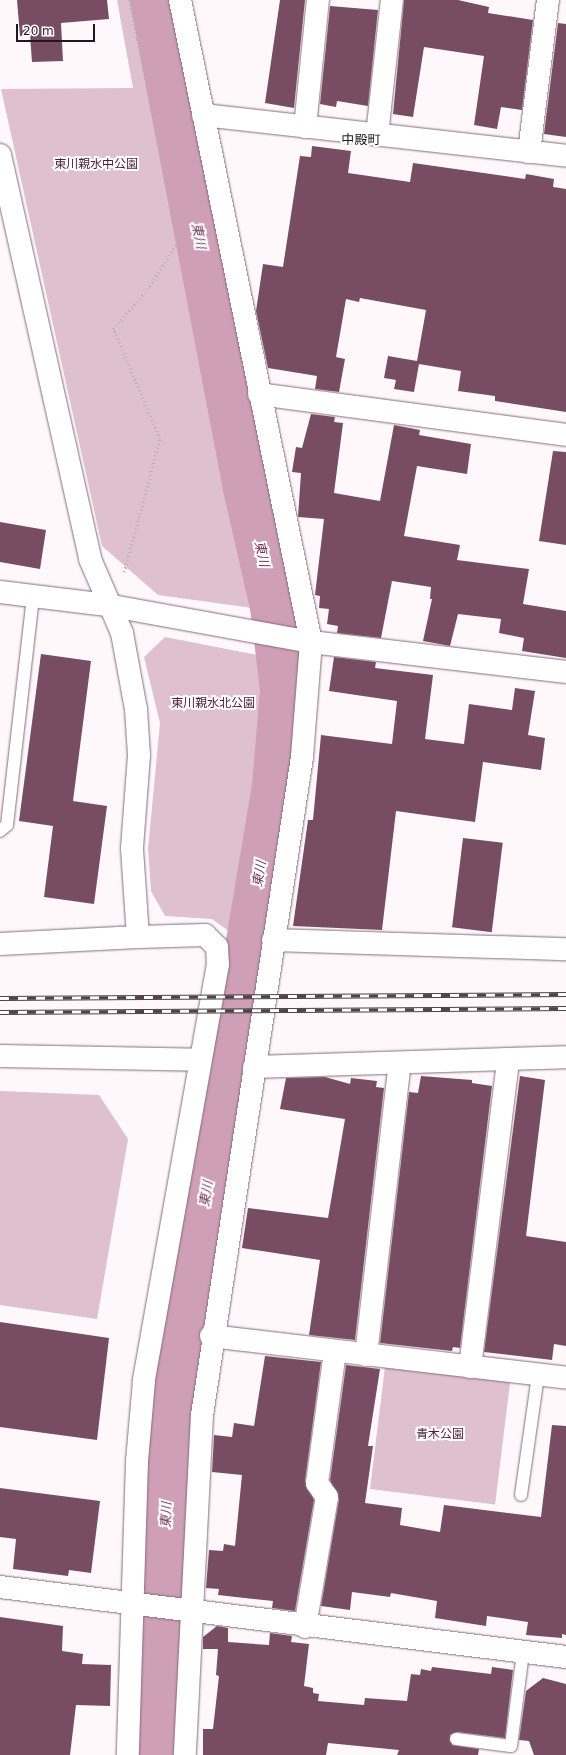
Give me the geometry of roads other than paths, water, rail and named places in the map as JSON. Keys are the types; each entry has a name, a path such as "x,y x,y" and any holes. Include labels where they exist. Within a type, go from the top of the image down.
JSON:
{"street":[{"path":"180,0 259,394 303,641 302,757 211,1336 202,1415 185,1611 185,1755"},
{"path":"305,127 318,0"},
{"path":"377,135 392,0"},
{"path":"529,152 548,0"},
{"path":"203,115 566,156"},
{"path":"0,155 7,217 90,559 108,605 122,633 136,709 139,755 132,849 138,937"},
{"path":"259,394 566,435"},
{"path":"0,592 108,605 303,641 566,672"},
{"path":"0,944 205,935 217,947 218,964 144,1381 137,1461 136,1604 128,1755"},
{"path":"273,940 566,949"},
{"path":"0,1056 200,1060"},
{"path":"254,1067 508,1061 566,1057"},
{"path":"470,1367 508,1061"},
{"path":"366,1354 400,1063"},
{"path":"211,1336 566,1378"},
{"path":"306,1627 327,1497 317,1483 335,1351"},
{"path":"0,1587 306,1627 566,1657"}],"lane":[{"path":"0,831 7,825 33,596"},
{"path":"521,1494 538,1375"},
{"path":"456,1739 511,1746 523,1652"}],"waterway":[{"name":"東川","path":"153,0 245,483 273,606 283,689 275,786 182,1341 169,1444 159,1755"}],"railway":[{"path":"0,998 566,994"},
{"path":"0,1012 566,1008"}],"district":[{"name":"中殿町","path":"361,140"}],"park label":[{"name":"東川親水中公園","path":"96,165"},
{"name":"東川親水北公園","path":"213,704"},
{"name":"青木公園","path":"440,1435"}]}
